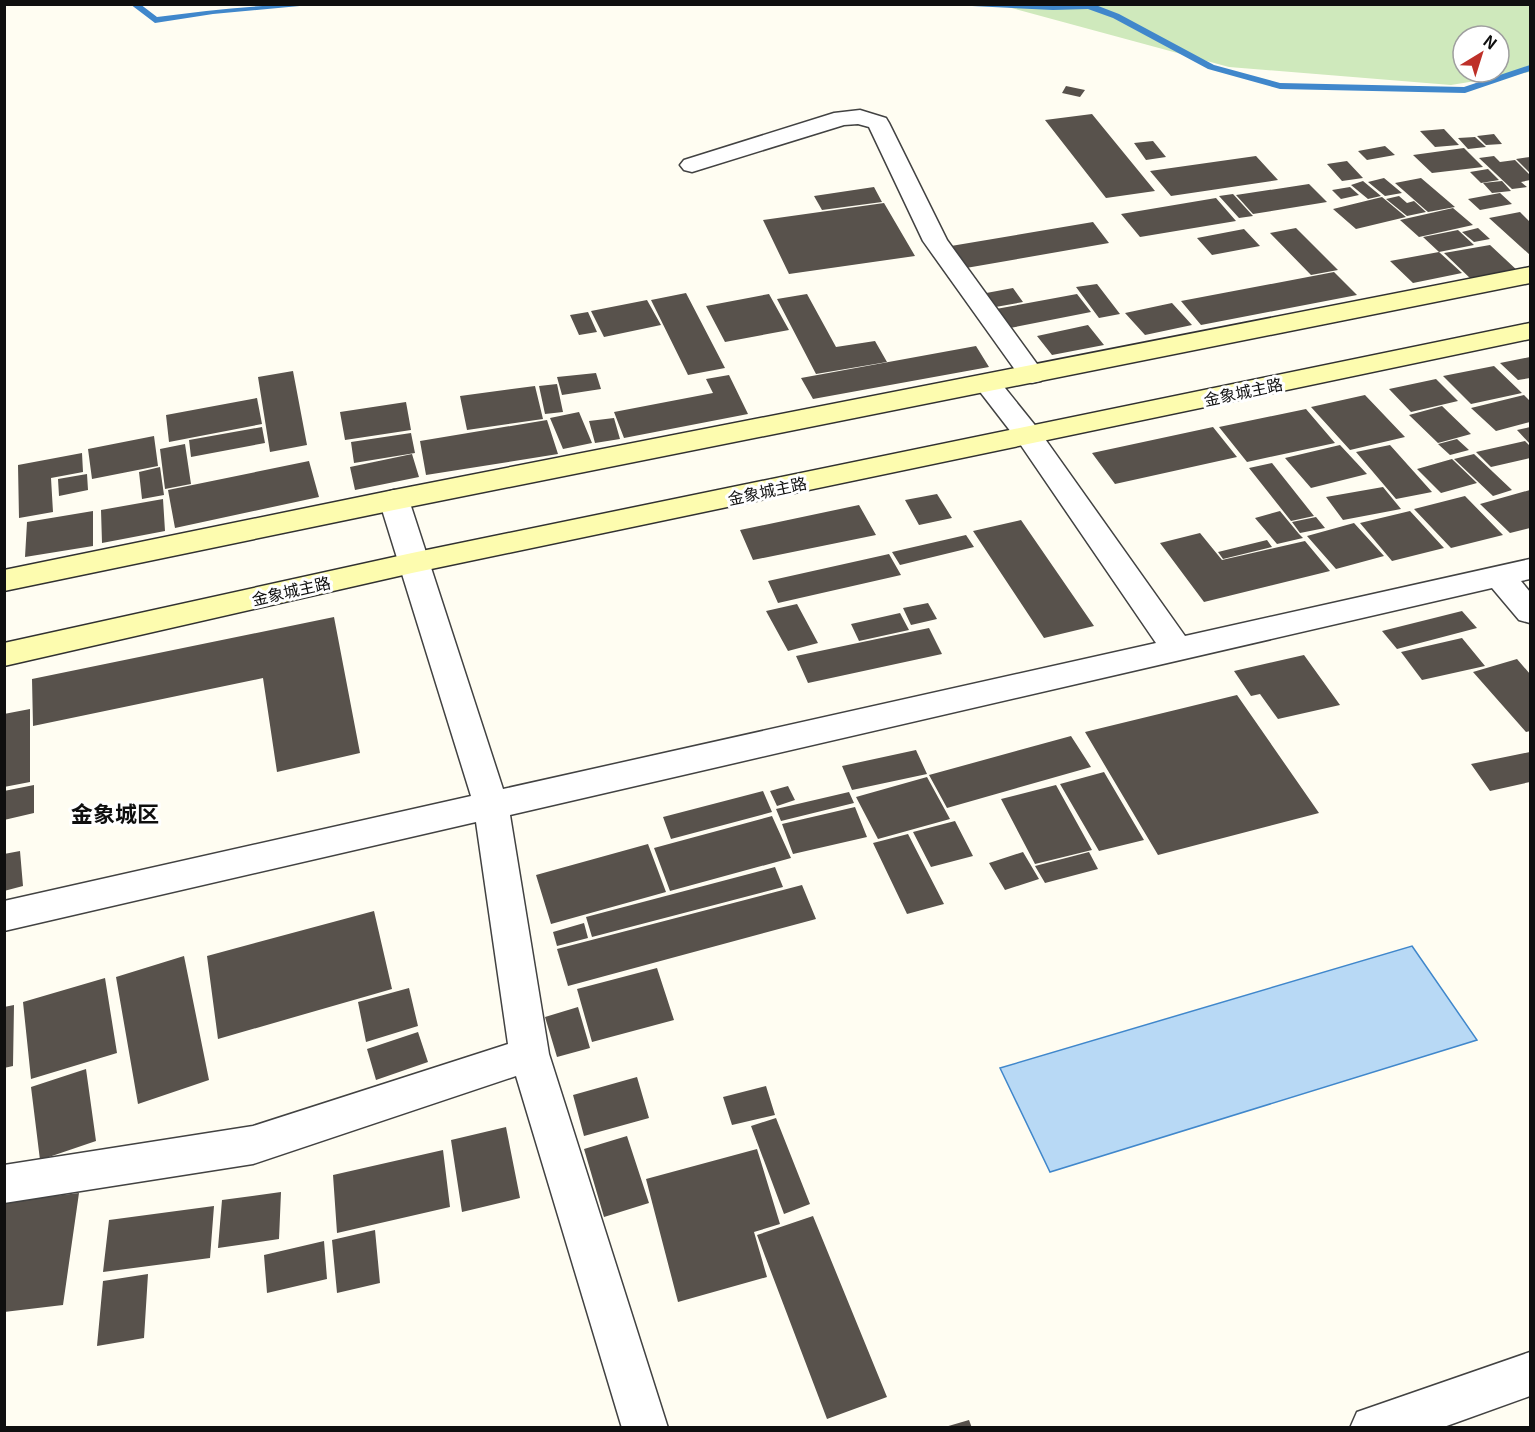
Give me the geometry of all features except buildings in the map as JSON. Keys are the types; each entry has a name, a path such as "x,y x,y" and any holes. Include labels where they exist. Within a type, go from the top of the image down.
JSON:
{"main road":[{"path":"4,581 394,500 1530,275"},
{"name":"金象城主路","path":"4,654 412,563 1530,331"}],"street":[{"path":"692,165 842,118 860,117 878,123 935,241 1032,375"},
{"path":"987,384 1028,435 1176,648"},
{"path":"394,500 412,563 491,806 529,1054 645,1428"},
{"path":"4,916 1176,648 1515,573 1530,612"},
{"path":"4,1184 253,1145 529,1054"},
{"path":"1373,1428 1530,1374"}],"green space":[{"path":"1000,5 1530,5 1530,72 1511,75 1511,24 1451,24 1451,84 1457,84 1451,85 1229,67"}],"water":[{"path":"1412,946 1477,1040 1050,1172 1000,1068"}],"waterway":[{"path":"134,4 155,20 213,12 317,4"},
{"path":"972,4 1053,8 1089,6 1116,16 1211,67 1280,86 1465,90 1530,68"}],"district":[{"name":"金象城区","path":"115,812"}]}
